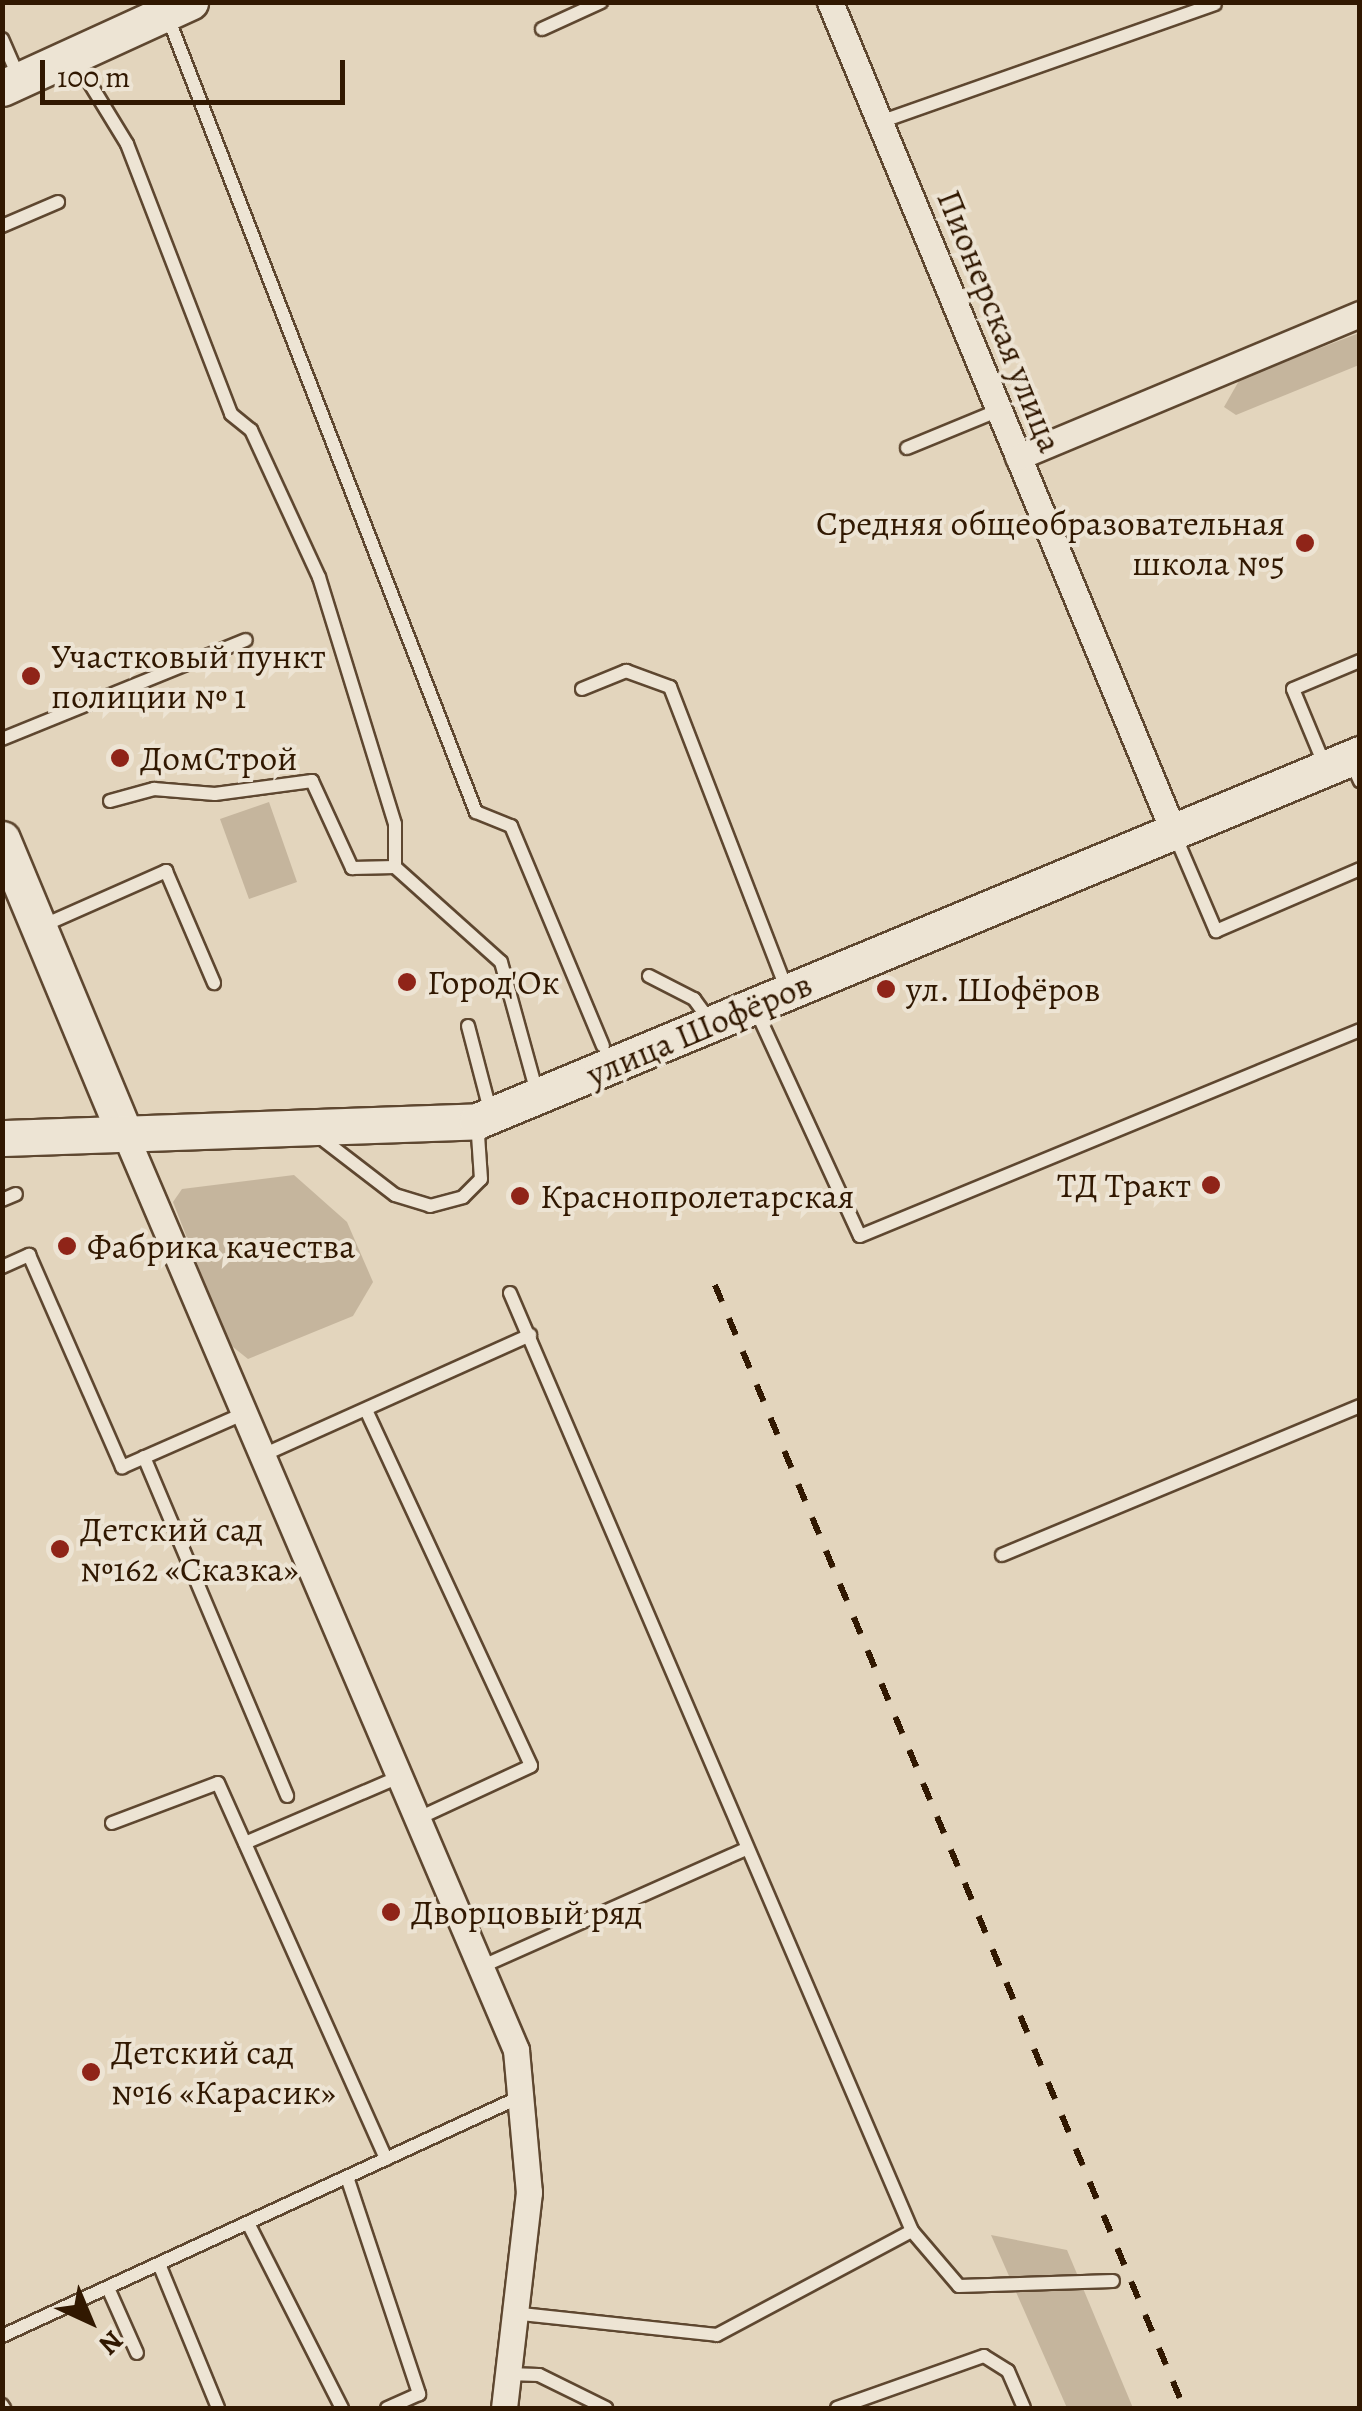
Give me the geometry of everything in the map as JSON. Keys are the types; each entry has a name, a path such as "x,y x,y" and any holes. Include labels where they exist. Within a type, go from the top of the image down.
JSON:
{"street":[{"name":"Пионерская улица","path":"830,2 1174,833"},
{"path":"11,84 74,57 165,6"},
{"path":"1018,457 1360,314"},
{"name":"улица Шофёров","path":"2,1138 315,1134 484,1119 1174,833 1349,765"},
{"path":"2,838 483,1966 527,2094 530,2192 512,2313 504,2408"}],"lane":[{"path":"542,30 601,2"},
{"path":"880,122 1215,4"},
{"path":"165,6 476,812 511,826 603,1046"},
{"path":"2,39 11,84"},
{"path":"74,57 127,144 231,414 250,430 319,577 395,824 394,867"},
{"path":"2,226 58,202"},
{"path":"907,448 999,410"},
{"path":"2,739 246,640"},
{"path":"1349,765 1293,689 1360,661"},
{"path":"582,689 626,671 670,687 787,992"},
{"path":"110,800 154,789 214,794 312,781 352,868 394,867 500,962 538,1096"},
{"path":"1174,833 1216,930 1360,869"},
{"path":"40,927 166,871 214,982"},
{"path":"649,976 694,999 712,1024"},
{"path":"754,1006 860,1236 1360,1030"},
{"path":"315,1134 395,1195 430,1206 463,1197 481,1179 484,1119 468,1026"},
{"path":"2,1200 16,1194"},
{"path":"2,1266 29,1255 122,1467 245,1413"},
{"path":"510,1294 744,1850 912,2231 958,2286 1113,2281"},
{"path":"263,1455 530,1335"},
{"path":"1002,1556 1360,1406"},
{"path":"366,1410 532,1766 419,1818"},
{"path":"144,1457 287,1796"},
{"path":"244,1843 401,1776"},
{"path":"112,1824 218,1782 386,2159"},
{"path":"483,1966 744,1850"},
{"path":"2,2336 527,2094"},
{"path":"347,2177 419,2394 387,2408"},
{"path":"248,2223 342,2408"},
{"path":"512,2313 717,2334 912,2231"},
{"path":"158,2264 218,2408"},
{"path":"108,2288 137,2352"},
{"path":"837,2408 984,2356 1008,2370 1024,2408"},
{"path":"507,2374 539,2374 606,2408"}],"shaded area":[{"path":"1359,333 1359,365 1236,415 1224,407 1240,379"},
{"path":"269,802 297,882 249,899 220,819"},
{"path":"294,1175 347,1222 373,1282 353,1316 248,1359 228,1343 173,1202 182,1189"},
{"path":"991,2235 1067,2250 1133,2408 1067,2408"}],"railway":[{"path":"715,1285 1184,2408"}],"place":[{"name":"Средняя общеобразовательная школа №5","path":"1305,543"},
{"name":"Участковый пункт полиции № 1","path":"31,676"},
{"name":"ДомСтрой","path":"120,758"},
{"name":"Город'Ок","path":"407,982"},
{"name":"ул. Шофёров","path":"886,989"},
{"name":"ТД Тракт","path":"1211,1185"},
{"name":"Краснопролетарская","path":"520,1196"},
{"name":"Фабрика качества","path":"67,1246"},
{"name":"Детский сад №162 «Сказка»","path":"60,1549"},
{"name":"Дворцовый ряд","path":"391,1912"},
{"name":"Детский сад №16 «Карасик»","path":"91,2072"}]}
